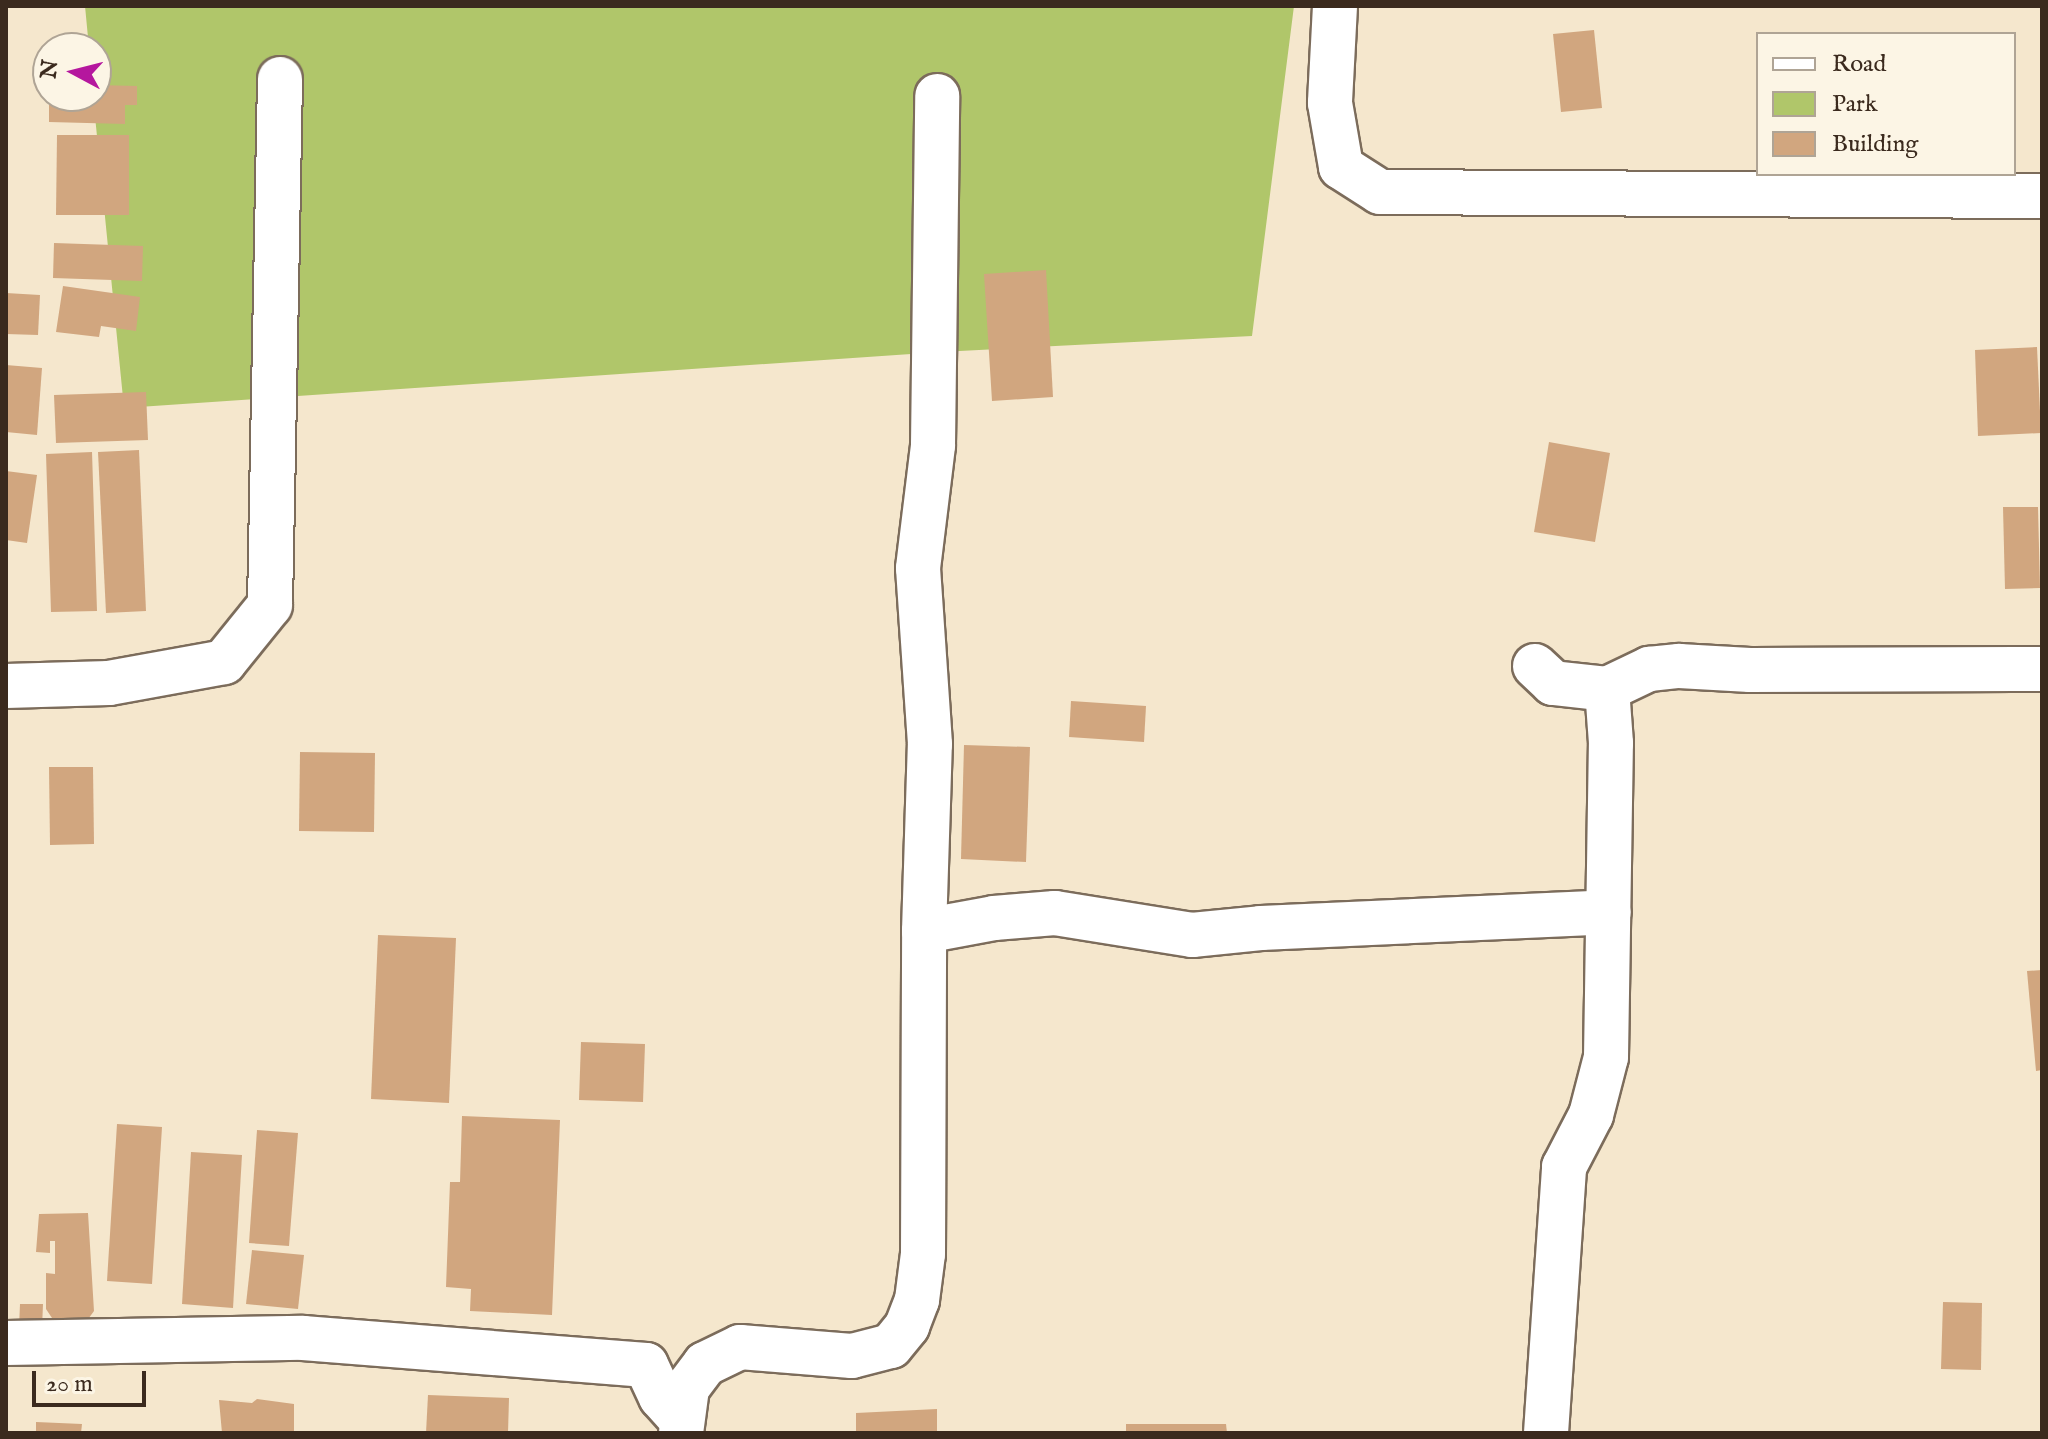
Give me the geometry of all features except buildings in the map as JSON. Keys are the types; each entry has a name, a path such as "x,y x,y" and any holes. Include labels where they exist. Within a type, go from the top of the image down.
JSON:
{"street":[{"path":"1335,6 1330,103 1341,167 1380,192 2042,196"},
{"path":"6,686 109,683 224,662 270,605 280,79"},
{"path":"681,1426 687,1388 705,1364 740,1347 852,1356 891,1346 907,1326 917,1300 923,1254 924,931 930,744 918,568 933,445 937,96"},
{"path":"1535,666 1553,683 1607,689 1649,669 1679,666 1750,670 2042,669"},
{"path":"1546,1433 1564,1167 1591,1115 1606,1057 1611,743 1607,689"},
{"path":"924,931 994,918 1055,913 1108,918 1192,935 1261,928 1609,912"},
{"path":"6,1343 303,1338 646,1365 661,1397 681,1426"}],"green space":[{"path":"85,6 1294,6 1252,336 940,352 124,408 95,112 112,112 112,32 87,32"}]}
